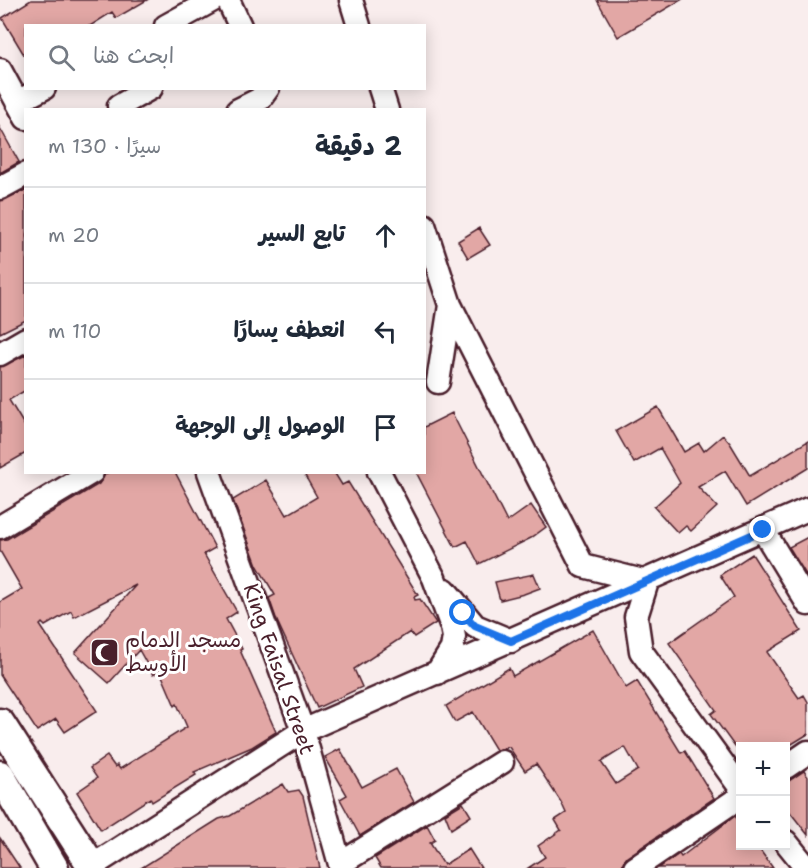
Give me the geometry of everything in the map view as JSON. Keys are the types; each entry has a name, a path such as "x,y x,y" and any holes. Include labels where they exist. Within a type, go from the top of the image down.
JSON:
{"main road":[{"path":"0,723 92,867"},
{"path":"0,775 54,868"}],"street":[{"path":"170,24 213,0"},
{"path":"228,0 239,24"},
{"path":"351,0 358,24"},
{"path":"0,70 21,110 42,90"},
{"path":"117,101 146,90"},
{"path":"242,108 260,99 267,90"},
{"path":"381,90 386,108"},
{"path":"0,188 24,175"},
{"path":"426,231 450,305 583,566 648,582"},
{"path":"438,382 450,305"},
{"path":"0,354 24,340"},
{"path":"0,527 89,474"},
{"name":"King Faisal Street","path":"214,474 303,731 340,866"},
{"path":"380,474 434,578 454,637 452,649 437,673"},
{"path":"92,867 303,731 648,582 808,510"},
{"path":"763,530 808,604"},
{"path":"434,578 475,626 511,641"},
{"path":"648,582 636,617 641,651 736,780"},
{"path":"790,764 808,752"},
{"path":"340,866 502,762"},
{"path":"636,868 736,800"},
{"path":"790,847 807,868"}],"building":[{"path":"31,0 147,0 116,18 112,12 93,24 24,24 24,55 2,18"},
{"path":"597,0 681,0 618,37"},
{"path":"0,128 19,162 0,173"},
{"path":"24,191 24,321 0,333 0,201"},
{"path":"479,228 490,245 468,258 458,241"},
{"path":"24,356 24,391 9,400 24,425 24,454 0,468 0,367"},
{"path":"658,407 684,452 699,443 704,451 723,435 750,476 808,441 808,468 746,506 725,471 698,487 717,507 691,531 686,526 678,533 654,507 680,483 660,448 634,463 616,431"},
{"path":"452,413 507,522 531,505 546,527 531,538 479,564 467,541 455,547 417,474 426,474 426,426"},
{"path":"105,474 176,474 215,548 204,554 237,612 226,619 242,649 240,650 276,732 252,747 194,772 196,775 152,802 150,798 101,830 77,792 97,778 90,768 107,756 115,767 117,765 120,769 187,727 160,671 153,675 139,650 109,683 75,653 136,585 74,617 71,611 45,626 42,623 40,625 97,711 65,732 56,719 37,731 0,675 0,602 22,589 0,551 0,540 7,539 99,484"},
{"path":"304,474 335,474 342,485 348,482 418,595 414,597 415,600 420,599 436,623 414,637 410,632 354,669 362,687 317,708 277,621 269,598 275,595 257,565 233,500 266,480 287,515 317,497"},
{"path":"808,537 808,578 789,547"},
{"path":"752,554 801,631 767,652 799,698 804,695 808,702 808,734 790,745 790,742 736,742 735,747 711,714 716,710 669,643 734,597 720,575"},
{"path":"534,574 540,588 500,600 495,582"},
{"path":"593,630 626,688 637,681 681,753 685,751 714,798 627,857 622,868 528,868 545,857 538,846 561,830 555,820 566,813 561,802 536,764 525,771 509,747 496,750 473,712 455,722 446,706 509,668 513,676","holes":["625,747 638,770 616,784 601,762"]},
{"path":"340,749 362,787 396,769 414,802 360,836 340,799 347,795 325,757"},
{"path":"804,771 808,777 808,835 790,812 790,780"},
{"path":"283,784 288,792 299,790 303,796 320,868 141,868 219,819 230,816"},
{"path":"463,803 471,816 451,829 445,814"},
{"path":"735,816 736,850 760,850 773,868 659,868 679,854 681,857"},
{"path":"427,825 435,840 430,843 444,865 469,849 481,868 381,868 375,858"},
{"path":"0,838 20,868 0,868"}],"place":[{"name":"مسجد الدمام الأوسط","path":"104,652"}],"route":[{"path":"463,613 475,626 511,641 763,530"}]}
